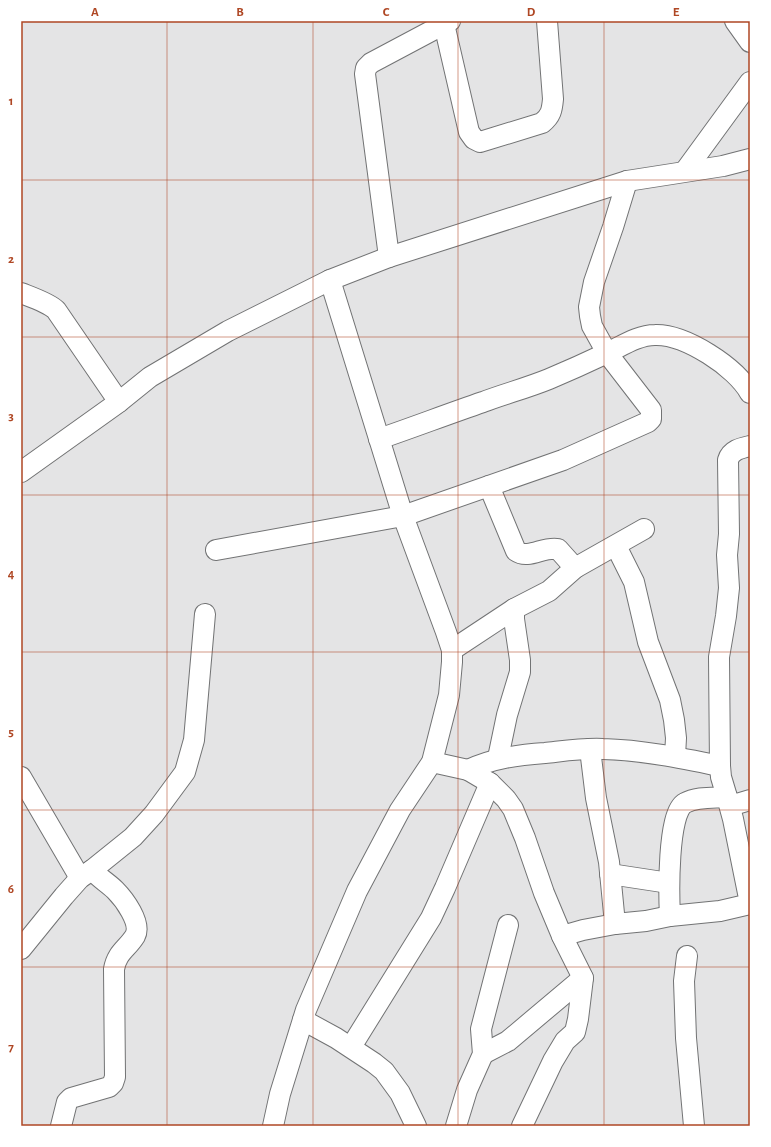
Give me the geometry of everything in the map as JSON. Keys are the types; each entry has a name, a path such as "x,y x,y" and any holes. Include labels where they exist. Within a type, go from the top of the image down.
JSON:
{"street":[{"path":"389,257 364,74 366,68 370,63 447,23 469,132 474,139 480,142 542,123 552,112 553,99 547,21"},
{"path":"735,21 750,42"},
{"path":"685,171 750,82"},
{"path":"21,472 119,402 150,377 228,331 330,280 389,257 627,181 723,166 750,158"},
{"path":"216,550 403,516 563,460 648,422 651,419 651,410 607,353 592,326 589,307 594,282 613,228 627,181"},
{"path":"273,1126 280,1094 303,1020 330,952 357,891 400,810 432,762 449,695 452,662 452,650 403,516 330,280"},
{"path":"21,293 52,305 119,402"},
{"path":"379,439 547,380 624,344 653,334 676,338 698,347 730,370 746,385 750,393"},
{"path":"562,936 583,930 615,924 720,911 750,903 729,801 721,777 719,657 729,588 727,555 729,534 728,460 730,454 740,448 750,446"},
{"path":"489,486 517,552 526,555 550,548 558,549 575,568"},
{"path":"452,650 514,609 549,591 575,568 644,529"},
{"path":"616,546 634,582 648,642 670,700 675,732 675,756"},
{"path":"498,758 507,715 520,672 514,609"},
{"path":"21,949 59,902 86,874 138,831 154,814 185,772 194,740 205,614"},
{"path":"468,770 481,763 498,758 590,749 620,749 675,756 720,766"},
{"path":"590,749 596,798 605,835 615,924"},
{"path":"432,762 468,770 490,783 506,799 513,809 525,838 544,894 562,936 583,978 575,1032 566,1041 550,1068 522,1126"},
{"path":"21,777 86,874 98,877 115,890 126,904 136,922 137,929 135,935 116,960 114,969 115,1077 113,1083 109,1087 71,1098 67,1102 61,1126"},
{"path":"351,1047 431,918 490,783"},
{"path":"670,916 670,854 676,820 682,805 685,802 695,799 729,801 750,800"},
{"path":"610,874 669,883"},
{"path":"456,1126 467,1090 483,1054 481,1029 508,925"},
{"path":"687,956 684,981 686,1038 694,1126"},
{"path":"483,1054 508,1042 583,978"},
{"path":"303,1020 351,1047 374,1062 384,1071 400,1093 416,1126"}]}
